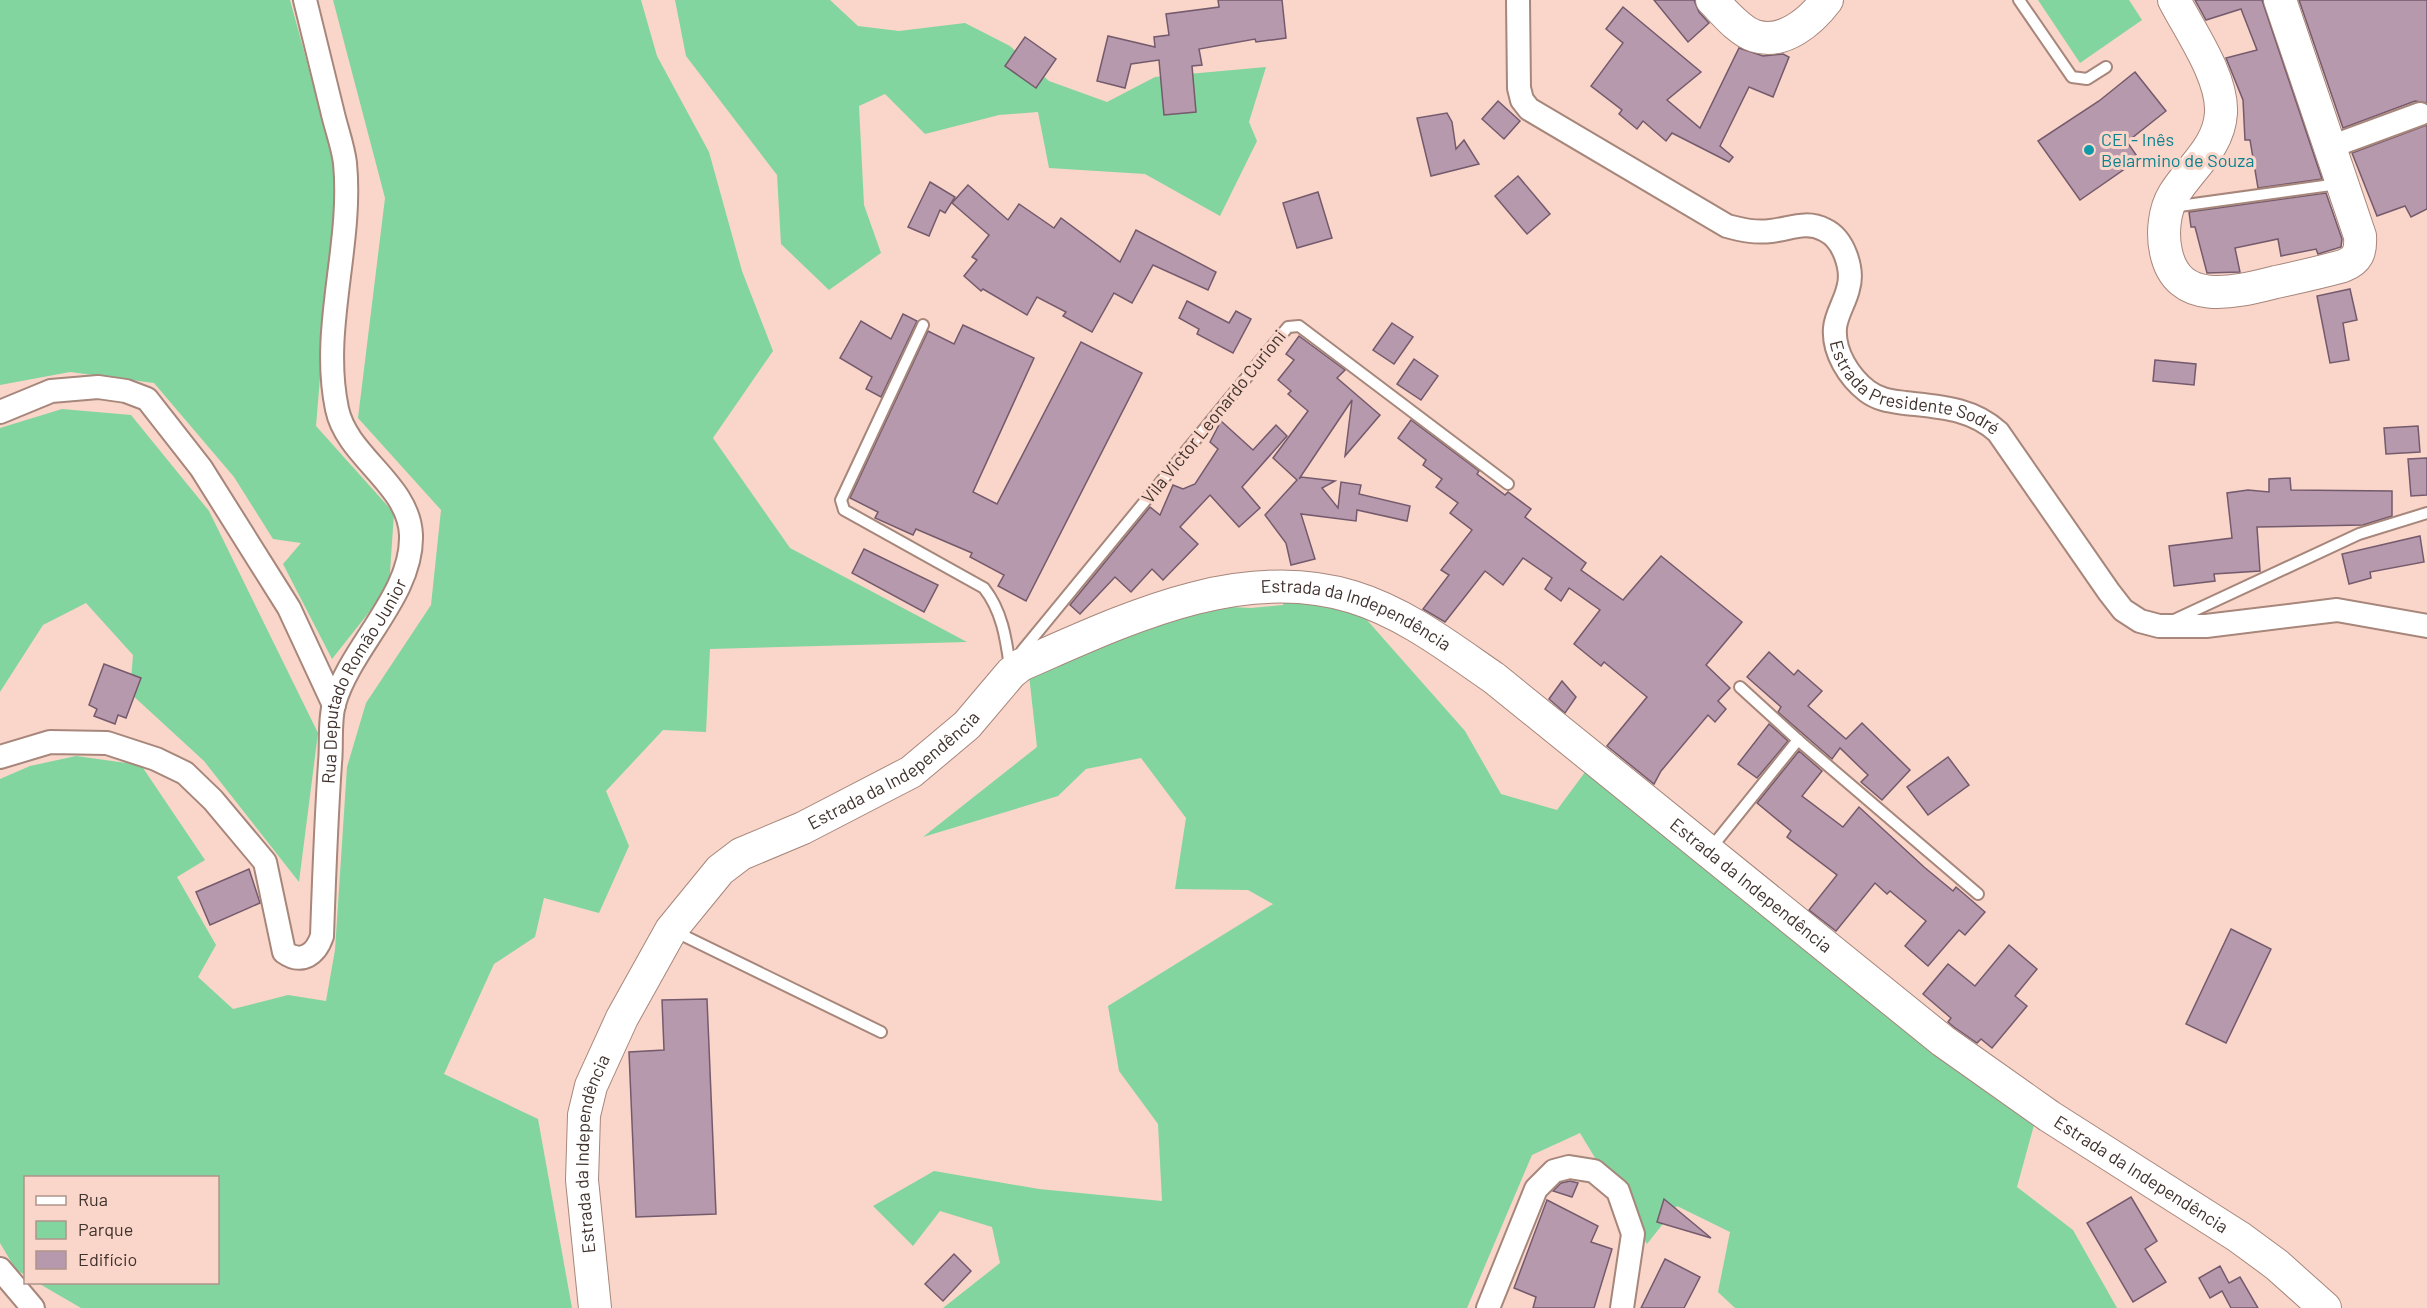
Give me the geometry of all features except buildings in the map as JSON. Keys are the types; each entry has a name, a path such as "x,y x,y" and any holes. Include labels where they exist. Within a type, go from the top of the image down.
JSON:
{"street":[{"name":"Rua Deputado Romão Junior","path":"0,757 50,742 107,743 156,759 185,773 213,800 266,862 280,942 285,952 292,957 302,958 310,956 316,950 322,936 326,806 334,705 349,667 401,579 411,535 408,517 397,497 342,429 337,408 334,382 335,323 345,218 345,162 305,0"},
{"name":"Estrada Presidente Sodré","path":"1518,0 1519,88 1522,100 1529,109 1726,226 1752,232 1809,225 1826,230 1840,245 1849,267 1849,287 1835,327 1837,346 1853,377 1868,392 1882,400 1969,412 1984,419 1998,432 2116,601 2140,621 2159,626 2206,626 2337,610 2427,626"},
{"path":"1712,0 1735,23 1755,36 1772,38 1788,35 1827,0"},
{"path":"2174,0 2215,80 2221,112 2218,130 2210,147 2173,196 2165,222 2164,245 2168,263 2187,285 2200,291 2237,292 2343,266 2355,261 2361,249 2360,236 2280,0"},
{"path":"2330,147 2420,114"},
{"path":"0,412 51,391 98,387 126,391 147,399 167,421 201,468 289,608 334,705"},
{"name":"Estrada da Independência","path":"595,1308 582,1180 584,1115 591,1086 622,1018 671,930 720,870 741,854 803,828 919,766 967,725 1016,669 1099,631 1176,602 1264,587 1302,588 1342,594 1407,620 1494,678 1943,1041 2049,1116 2239,1236 2277,1265 2325,1308"},
{"path":"1488,1308 1536,1189 1554,1171 1569,1167 1579,1168 1606,1178 1618,1191 1626,1210 1633,1234 1623,1308"},
{"path":"0,1269 33,1308"}],"lane":[{"path":"2019,0 2072,77 2088,80 2106,67"},
{"path":"2169,207 2342,184"},
{"path":"923,325 841,500 844,510 984,588 993,600 1016,669"},
{"name":"Vila Victor Leonardo Curioni","path":"1016,669 1022,651 1288,327 1299,326 1508,484"},
{"path":"2159,626 2223,599 2272,573 2359,534 2427,513"},
{"path":"1740,687 1798,740 1978,894"},
{"path":"1709,851 1798,740"},
{"path":"671,930 881,1032"}],"green space":[{"path":"0,0 290,0 337,172 316,426 394,513 389,587 332,659 283,564 301,543 273,539 234,477 154,383 70,372 0,385"},
{"path":"333,0 641,0 657,56 709,152 742,271 773,351 713,438 790,548 967,642 710,649 706,732 663,730 606,791 629,846 599,913 544,898 535,937 494,964 444,1074 538,1119 572,1308 81,1308 40,1284 219,1284 219,1176 24,1176 24,1274 16,1270 0,1243 0,779 30,766 76,756 141,765 205,860 177,877 216,945 198,977 233,1009 288,995 326,1001 335,950 347,767 366,703 431,605 441,510 358,418 385,198"},
{"path":"675,0 830,0 858,26 899,31 965,23 1010,46 1049,81 1107,102 1155,77 1266,67 1249,122 1257,141 1220,216 1145,174 1049,168 1038,112 999,115 925,134 885,94 859,106 864,205 881,253 829,290 781,244 777,175 686,56"},
{"path":"2038,0 2129,0 2142,20 2080,63"},
{"path":"62,409 131,415 209,511 318,733 299,882 204,761 130,693 133,655 86,603 43,625 0,692 0,428"},
{"path":"1285,597 1359,611 1465,731 1501,794 1557,810 1594,760 2037,1114 2017,1187 2073,1230 2117,1308 1735,1308 1718,1292 1730,1232 1677,1206 1647,1244 1580,1133 1532,1155 1467,1308 943,1308 1000,1263 992,1227 940,1211 913,1246 873,1206 934,1171 1039,1189 1162,1201 1158,1124 1119,1071 1108,1006 1273,904 1248,890 1175,889 1186,818 1141,758 1086,769 1058,796 923,837 1037,747 1029,675 1188,605 1251,608 1283,605"}],"place":[{"name":"CEI - Inês Belarmino de Souza","path":"2089,150"}]}
